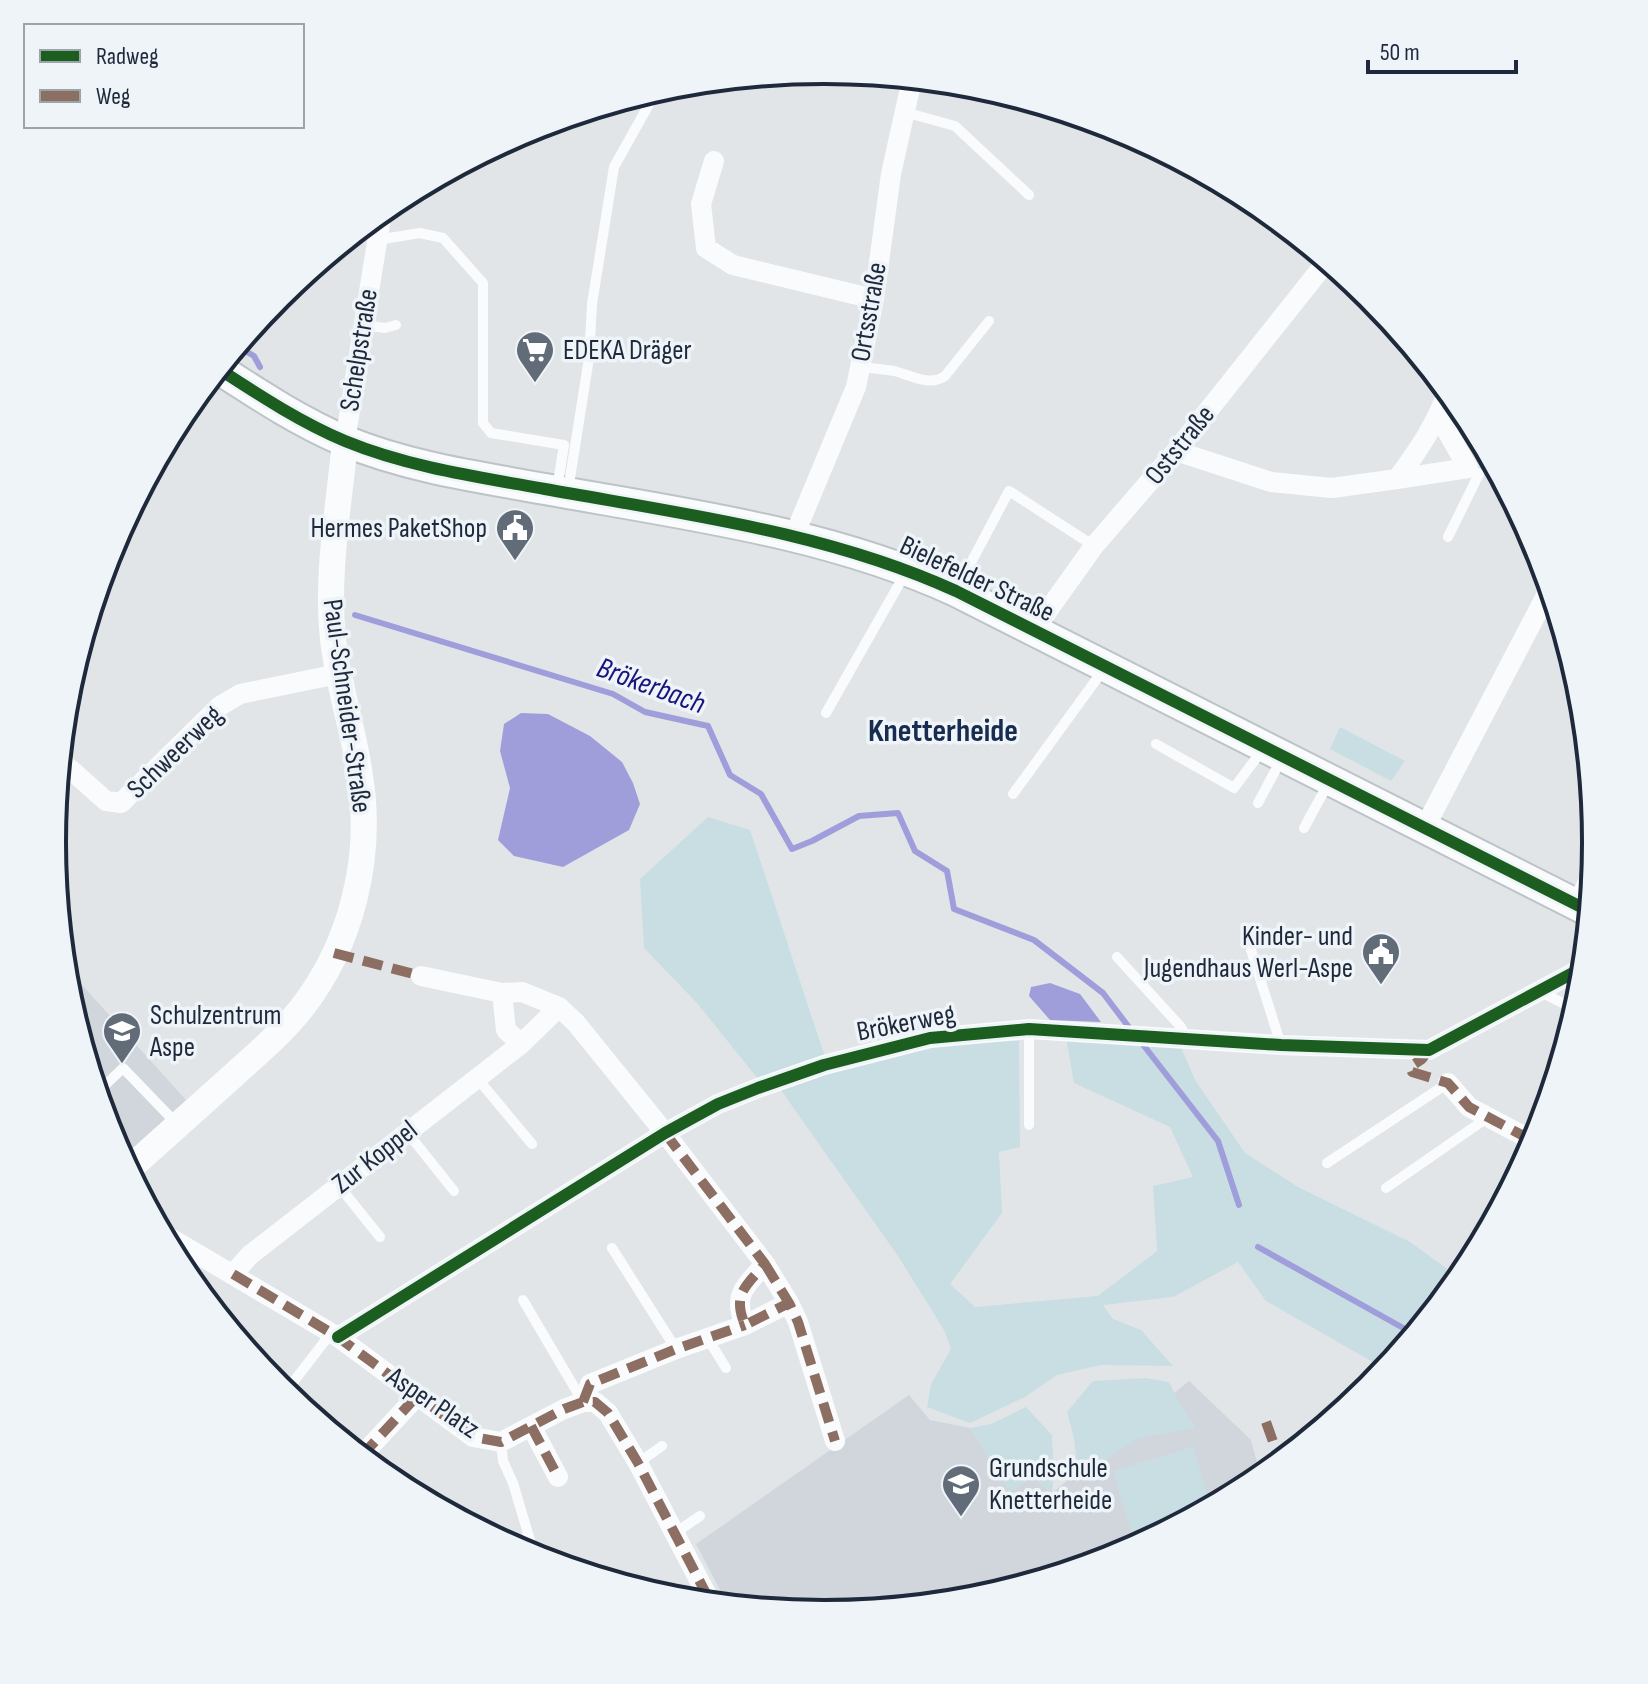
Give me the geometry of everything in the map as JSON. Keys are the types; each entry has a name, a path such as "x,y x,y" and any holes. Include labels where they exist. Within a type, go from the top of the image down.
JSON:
{"main road":[{"name":"Bielefelder Straße","path":"228,375 266,400 345,441 428,467 794,536 908,569 1579,906"}],"street":[{"name":"Ortsstraße","path":"794,536 856,387 874,299 891,174 910,89"},
{"path":"714,161 701,204 706,248 733,265 874,299"},
{"name":"Schelpstraße","path":"345,441 379,230"},
{"name":"Oststraße","path":"1034,630 1094,546 1176,451 1320,269"},
{"path":"1397,479 1439,417 1443,406"},
{"path":"1176,451 1271,482 1332,488 1468,468 1439,417"},
{"name":"Paul-Schneider-Straße","path":"137,1162 300,1010 320,980 348,922 357,889 365,813 360,774 338,674 331,604 331,563 345,441"},
{"path":"1424,829 1543,601"},
{"name":"Schweerweg","path":"70,772 106,801 121,803 220,706 240,694 338,674"},
{"name":"Brökerweg","path":"334,1335 665,1133 718,1104 824,1065 930,1038 1029,1029 1281,1045 1429,1050 1570,975"},
{"path":"421,976 502,993 522,992 559,1007 576,1023 765,1264 798,1322 835,1441"},
{"path":"502,993 506,1030 521,1044"},
{"name":"Zur Koppel","path":"233,1274 250,1255 521,1044 559,1007"},
{"path":"1448,1083 1469,1107 1522,1136"},
{"name":"Asper Platz","path":"183,1245 334,1335 473,1437 501,1442 583,1402 590,1384 745,1325 789,1303"},
{"path":"745,1325 739,1309 741,1292 765,1264"},
{"path":"369,1448 418,1395"},
{"path":"583,1402 595,1402 608,1413 638,1463 704,1590"},
{"path":"531,1426 558,1477"}],"lane":[{"path":"562,492 589,358 592,304 614,167 648,105"},
{"path":"904,112 955,126 1029,195"},
{"path":"377,240 420,233 443,238 483,283 483,423 491,433 564,445 562,492"},
{"path":"860,367 891,370 939,381 989,321"},
{"path":"363,325 385,328 396,325"},
{"path":"1448,537 1479,474 1468,468"},
{"path":"956,591 1009,491 1094,546"},
{"path":"826,713 908,569"},
{"path":"1013,794 1105,668"},
{"path":"1156,744 1234,788 1273,752"},
{"path":"1258,803 1273,752"},
{"path":"1304,828 1330,780"},
{"path":"1251,950 1281,1045"},
{"path":"1117,957 1181,1027 1186,1038"},
{"path":"1539,991 1564,1004"},
{"path":"1029,1029 1029,1125"},
{"path":"106,1085 123,1068 178,1125"},
{"path":"477,1078 532,1144"},
{"path":"1327,1163 1448,1083"},
{"path":"1386,1188 1487,1118"},
{"path":"407,1132 454,1191"},
{"path":"339,1186 380,1237"},
{"path":"612,1248 676,1349"},
{"path":"523,1300 583,1402"},
{"path":"293,1383 334,1335"},
{"path":"708,1339 726,1368"},
{"path":"501,1442 503,1461 530,1540"},
{"path":"638,1463 662,1446"},
{"path":"675,1533 700,1516"}],"shaded area":[{"path":"1340,727 1405,761 1391,781 1330,749"},
{"path":"708,817 750,830 826,1060 758,1079 697,1003 644,948 640,879"},
{"name":"Schulzentrum Aspe","path":"80,982 186,1100 132,1149 106,1086"},
{"path":"1066,1038 1180,1045 1195,1080 1245,1153 1298,1187 1410,1242 1449,1270 1374,1363 1266,1301 1238,1262 1173,1297 1103,1305 1113,1319 1141,1330 1173,1366 1101,1365 1057,1375 1025,1397 970,1423 927,1407 931,1384 951,1349 944,1330 898,1256 778,1086 930,1043 1019,1041 1020,1147 999,1152 1002,1213 950,1284 975,1307 1098,1296 1157,1251 1153,1186 1193,1177 1170,1127 1074,1083"},
{"path":"1146,1378 1169,1382 1196,1428 1139,1438 1111,1456 1083,1481 1078,1475 1074,1438 1067,1412 1093,1381"},
{"name":"Grundschule Knetterheide","path":"1189,1381 1251,1440 1257,1463 1203,1498 1114,1542 1020,1574 923,1594 824,1600 722,1593 696,1544 909,1395 930,1420 970,1428 1010,1491 1033,1478 1052,1493"},
{"path":"1026,1407 1052,1435 1052,1493 1033,1478 1010,1492 970,1428 991,1424"},
{"path":"1193,1447 1208,1495 1132,1534 1113,1471"}],"water":[{"path":"521,713 548,714 590,736 622,762 640,804 629,830 563,867 514,856 498,840 510,788 500,751 504,724"},
{"path":"1050,983 1080,994 1101,1022 1050,1020 1029,996 1031,987"}],"waterway":[{"name":"Brökerbach","path":"246,352 254,356 260,367"},
{"name":"Brökerbach","path":"355,615 613,694 645,712 708,726 730,775 761,794 792,849 859,816 898,813 915,851 947,871 954,909 1034,940 1103,993 1131,1030"},
{"name":"Brökerbach","path":"1141,1042 1218,1141 1239,1205"},
{"name":"Brökerbach","path":"1258,1247 1405,1329"}],"marked path":[{"path":"334,953 421,976"},
{"path":"1429,1050 1410,1067 1412,1072 1448,1083 1469,1107 1523,1135"},
{"path":"665,1133 765,1264 743,1291 740,1305 745,1325 789,1303 798,1322 835,1441"},
{"path":"765,1264 789,1303"},
{"path":"233,1274 338,1337 473,1437 501,1442 564,1409 583,1402 595,1402 608,1413 638,1463 704,1590"},
{"path":"583,1402 590,1384 745,1325"},
{"path":"369,1448 418,1395"},
{"path":"1266,1422 1276,1450"},
{"path":"531,1426 558,1477"}],"cycle path":[{"path":"228,375 312,425 393,458 469,475 754,527 806,539 907,571 956,591 1579,906"},
{"path":"338,1337 665,1133 718,1104 824,1065 930,1038 1029,1029 1281,1045 1429,1050 1570,975"}],"place":[{"name":"EDEKA Dräger","path":"535,384"},
{"name":"Hermes PaketShop","path":"515,562"},
{"name":"Kinder- und Jugendhaus Werl-Aspe","path":"1381,986"},
{"name":"Schulzentrum Aspe","path":"122,1065"},
{"name":"Grundschule Knetterheide","path":"961,1518"}],"district":[{"name":"Knetterheide","path":"943,731"}]}
